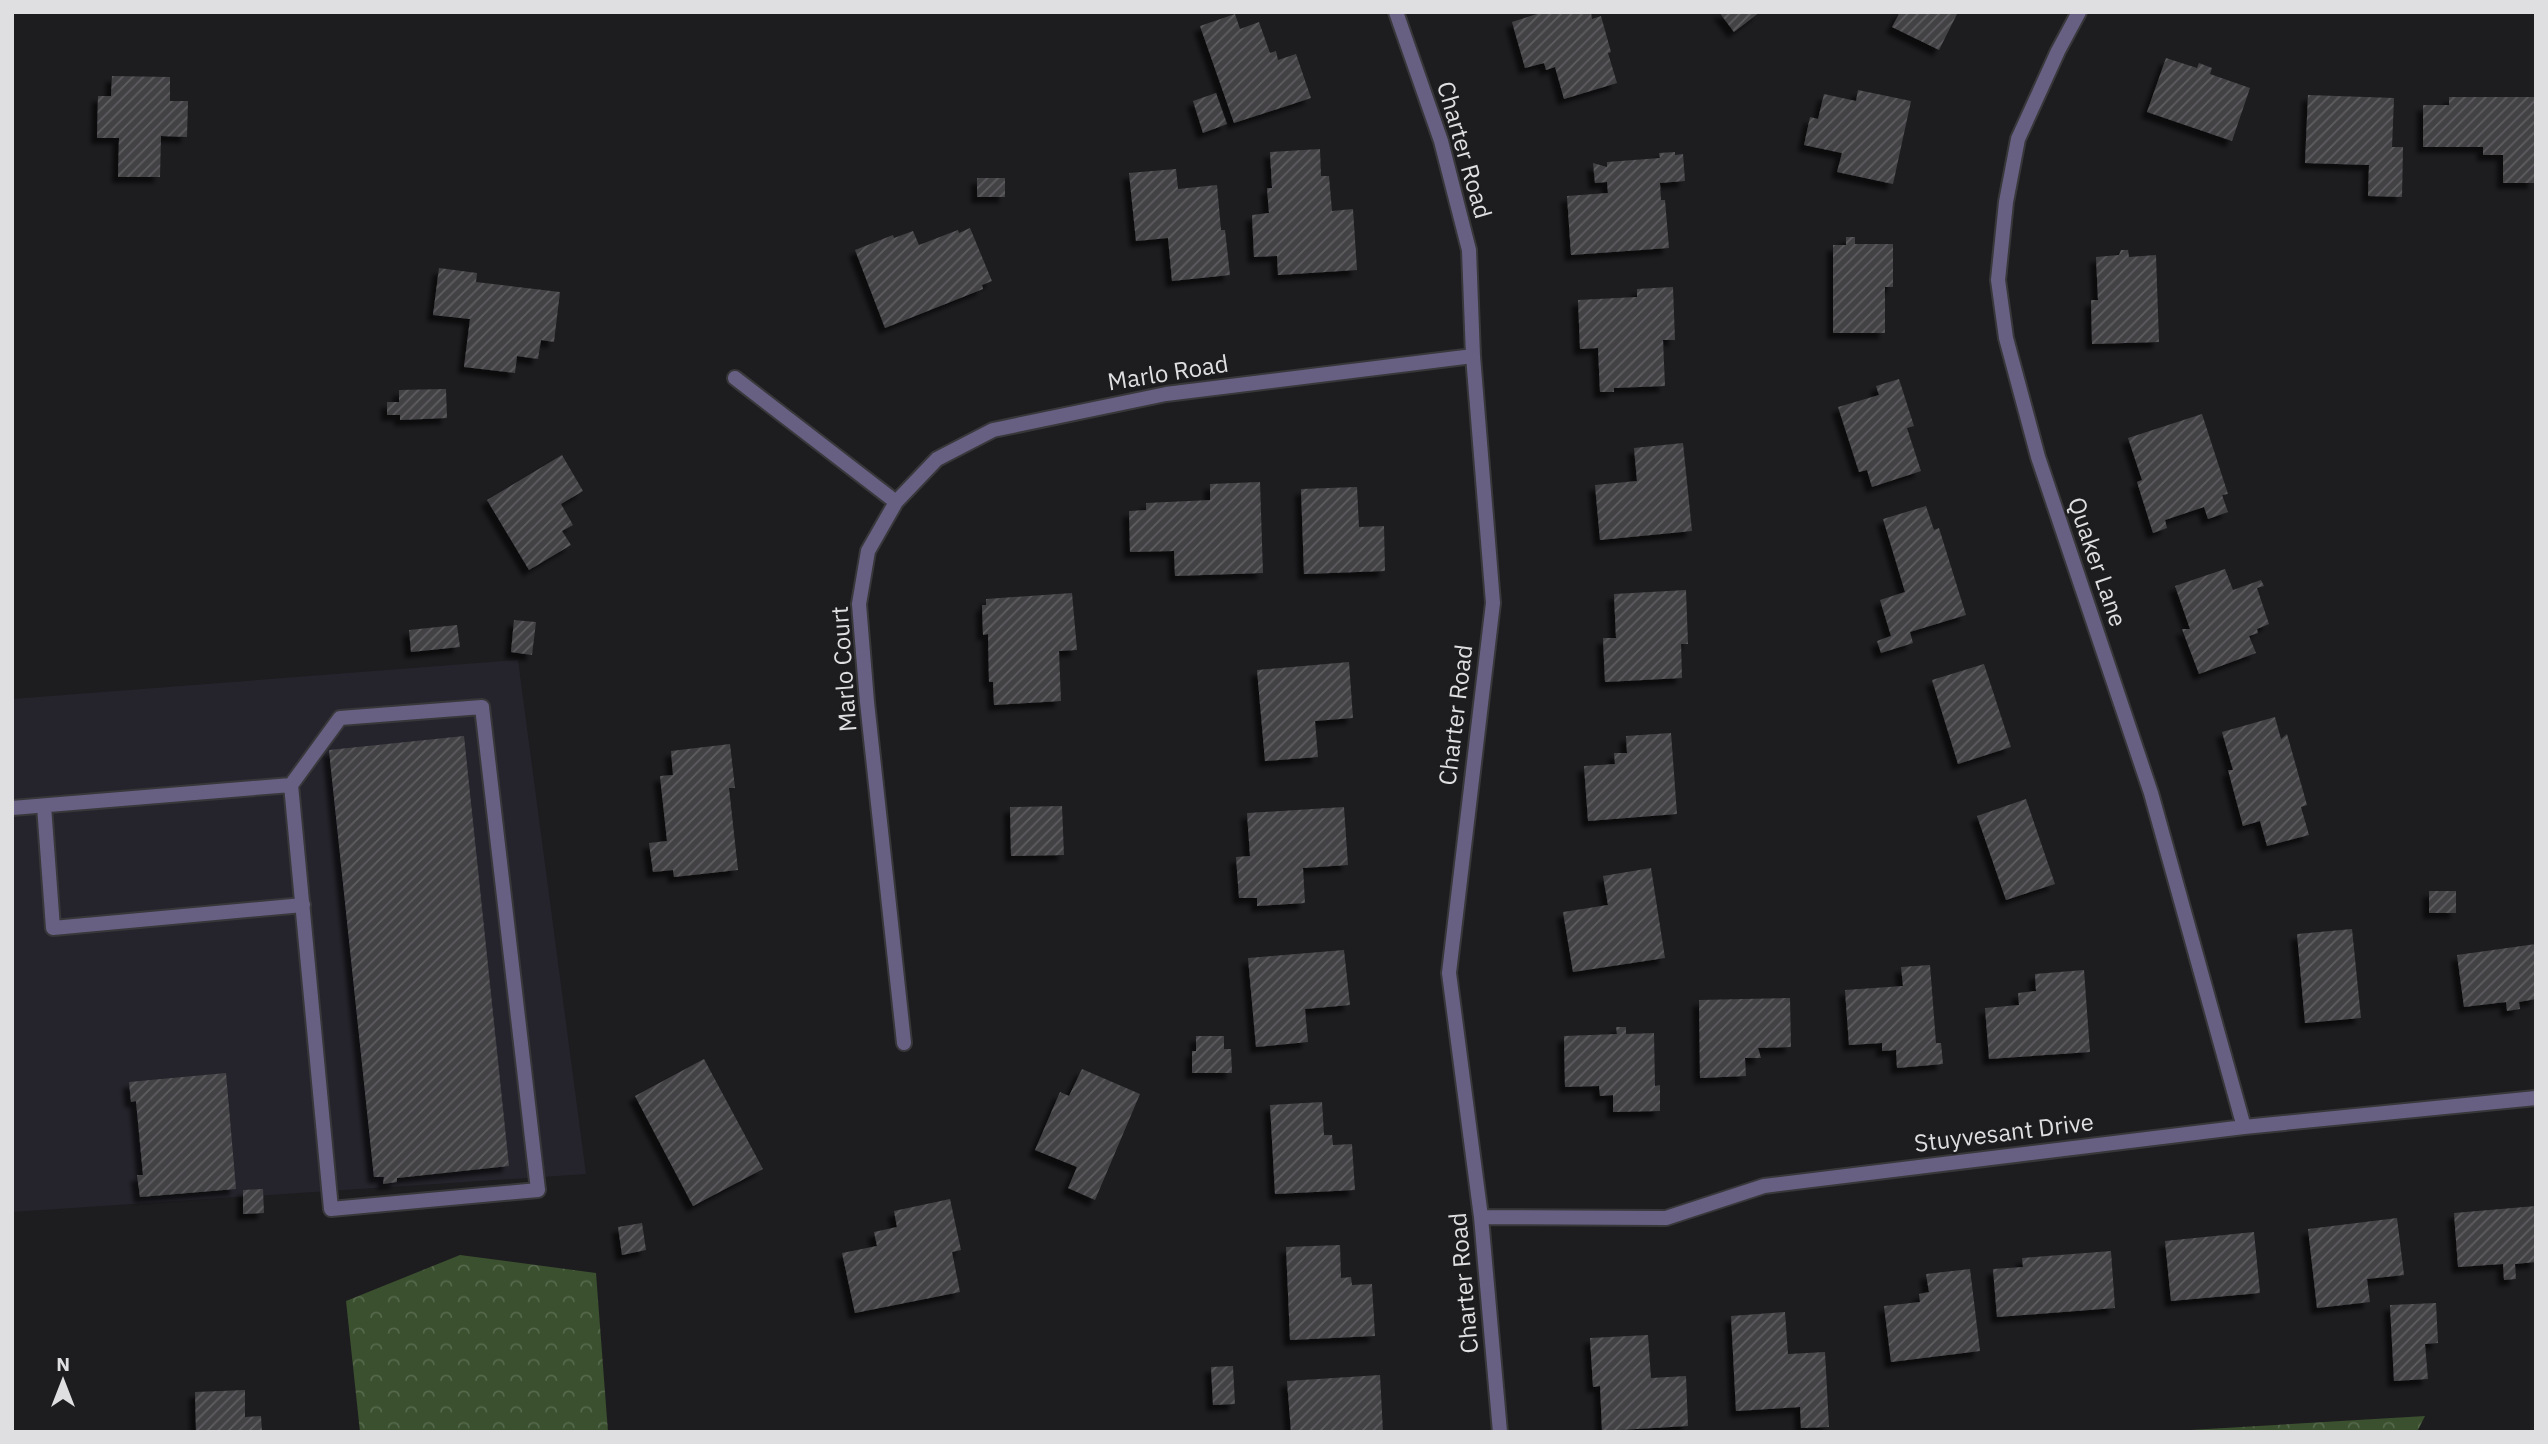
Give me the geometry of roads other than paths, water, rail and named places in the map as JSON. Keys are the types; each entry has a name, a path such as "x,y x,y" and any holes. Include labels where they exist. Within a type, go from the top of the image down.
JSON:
{"street":[{"name":"Charter Road","path":"1396,12 1441,141 1469,250 1474,356 1493,603 1449,973 1481,1217 1500,1432"},
{"name":"Quaker Lane","path":"2079,12 2018,139 2006,202 1998,280 2006,338 2038,457 2151,793 2244,1127"},
{"name":"Marlo Road","path":"896,502 937,459 993,430 1166,394 1474,356"},
{"path":"734,378 896,502"},
{"name":"Marlo Court","path":"896,502 868,551 859,604 904,1043"},
{"path":"482,707 538,1191 331,1209 303,905 291,785 340,718 482,707"},
{"path":"12,808 291,785"},
{"path":"44,806 53,928 303,905"},
{"name":"Stuyvesant Drive","path":"1481,1217 1667,1218 1764,1186 2244,1127 2536,1098"}]}
